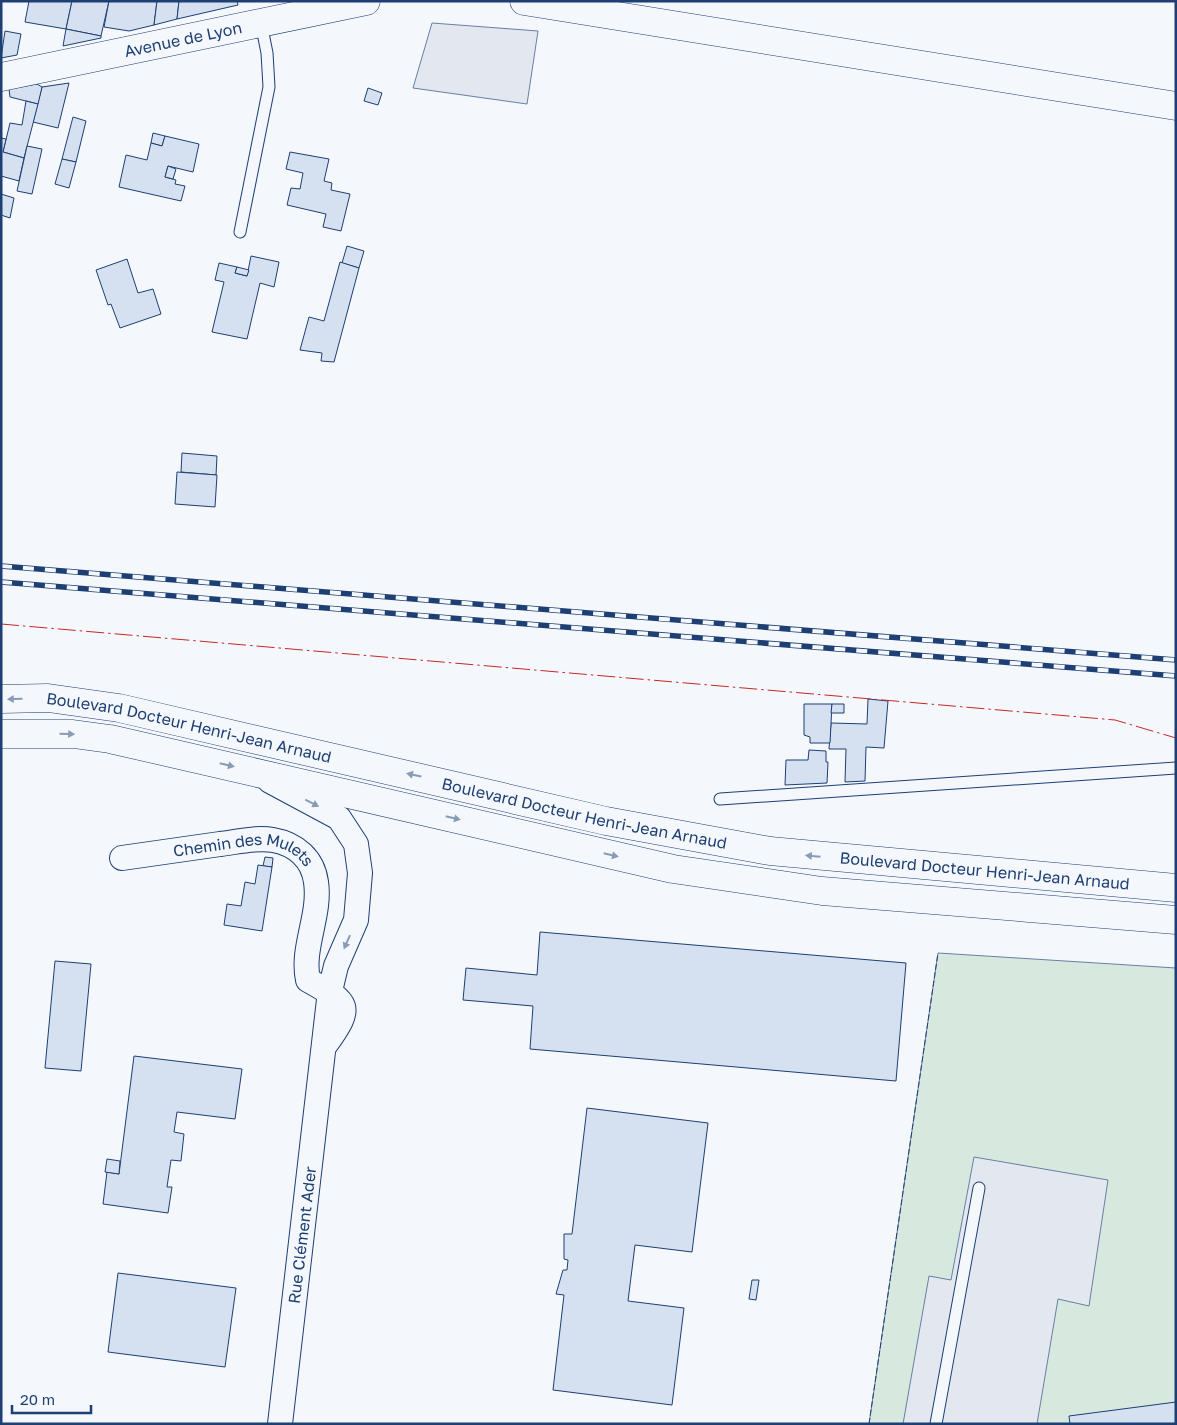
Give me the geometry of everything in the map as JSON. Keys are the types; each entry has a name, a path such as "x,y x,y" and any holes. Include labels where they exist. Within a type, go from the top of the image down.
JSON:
{"main road":[{"name":"Avenue de Lyon","path":"1,77 366,1"},
{"path":"524,1 1176,106"},
{"name":"Boulevard Docteur Henri-Jean Arnaud","path":"1,699 48,698 119,708 606,821 770,851 1176,888"},
{"name":"Boulevard Docteur Henri-Jean Arnaud","path":"1,734 73,734 110,739 673,869 822,891 1176,920"}],"street":[{"path":"254,771 282,789 339,818 356,844 360,873 356,920 336,966 330,991"},
{"name":"Chemin des Mulets","path":"122,858 258,839 288,844 305,856 313,867 316,883 316,908 305,967 308,980 330,991"},
{"name":"Rue Clément Ader","path":"280,1424 324,1047 345,1015 344,1009 330,991"}],"lane":[{"path":"240,232 269,87 268,53 261,23"},
{"path":"720,799 1176,768"},
{"path":"936,1424 979,1188"}],"shaded area":[{"path":"432,23 538,31 527,104 413,88"},
{"path":"938,953 1176,968 1176,1424 869,1424"},
{"path":"974,1157 1108,1180 1089,1306 1058,1299 1037,1424 903,1424 929,1276 951,1280"}],"building":[{"path":"29,1 72,1 66,29 25,22"},
{"path":"72,1 109,1 101,36 66,29"},
{"path":"109,1 157,1 154,25 129,31 104,27"},
{"path":"157,1 179,1 177,19 154,25"},
{"path":"179,1 237,1 238,5 177,19"},
{"path":"66,29 101,36 101,38 63,46"},
{"path":"5,31 21,34 17,55 1,58"},
{"path":"69,83 58,128 33,122 42,87"},
{"path":"37,84 42,87 38,104 10,97 9,89"},
{"path":"368,88 382,93 378,105 364,101"},
{"path":"26,101 38,104 24,158 3,152 10,123 22,125"},
{"path":"73,117 86,121 76,162 62,159"},
{"path":"153,133 165,136 162,146 151,143"},
{"path":"165,136 199,144 193,172 168,166 165,177 176,180 175,184 185,186 181,201 119,187 126,155 147,160 151,143 162,146"},
{"path":"1,138 6,139 3,152 24,158 19,181 1,176"},
{"path":"27,146 42,149 32,194 17,191"},
{"path":"290,152 329,159 324,181 332,183 331,190 350,194 341,231 323,227 326,214 287,205 291,188 300,189 303,173 286,169"},
{"path":"62,159 76,162 69,188 55,184"},
{"path":"168,166 176,169 173,179 165,177"},
{"path":"1,194 14,198 10,218 1,215"},
{"path":"347,246 364,251 359,268 342,263"},
{"path":"251,256 279,262 274,287 260,283 247,339 212,332 224,282 215,280 219,263 237,267 235,273 247,276"},
{"path":"127,259 138,293 153,289 161,314 120,328 111,304 108,305 96,270"},
{"path":"340,262 359,268 334,362 321,361 322,353 300,350 309,317 324,321"},
{"path":"237,267 249,270 247,276 235,273"},
{"path":"182,453 217,456 216,475 181,472"},
{"path":"177,472 217,475 215,507 175,504"},
{"path":"868,699 888,701 884,748 866,747 865,781 845,782 846,749 829,749 831,723 867,724"},
{"path":"804,704 832,704 830,743 810,743 810,737 804,735"},
{"path":"832,704 844,704 844,713 831,713"},
{"path":"809,750 826,751 826,762 828,762 827,783 785,785 786,760 808,760"},
{"path":"265,857 273,858 272,867 263,866"},
{"path":"258,865 272,867 262,931 224,925 227,904 241,906 245,882 255,884"},
{"path":"540,932 906,963 896,1081 530,1049 533,1006 463,1000 466,968 537,975"},
{"path":"55,961 91,964 81,1071 45,1068"},
{"path":"134,1056 242,1069 235,1119 177,1112 174,1132 184,1134 181,1161 171,1160 167,1187 172,1187 168,1213 103,1204 107,1172 119,1174"},
{"path":"587,1108 708,1123 692,1252 635,1245 628,1301 684,1308 672,1405 553,1390 564,1295 556,1294 563,1270 567,1270 568,1260 564,1259 564,1234 572,1234"},
{"path":"107,1159 120,1161 119,1174 105,1172"},
{"path":"118,1273 236,1288 225,1367 108,1352"},
{"path":"752,1280 759,1280 756,1300 749,1299"},
{"path":"1176,1402 1176,1424 1070,1424 1069,1416"}],"railway":[{"path":"1,566 1176,660"},
{"path":"1,582 1176,676"}],"fence":[{"path":"869,1424 938,953"}],"power":[{"path":"1,624 1115,720 1176,738"}]}
